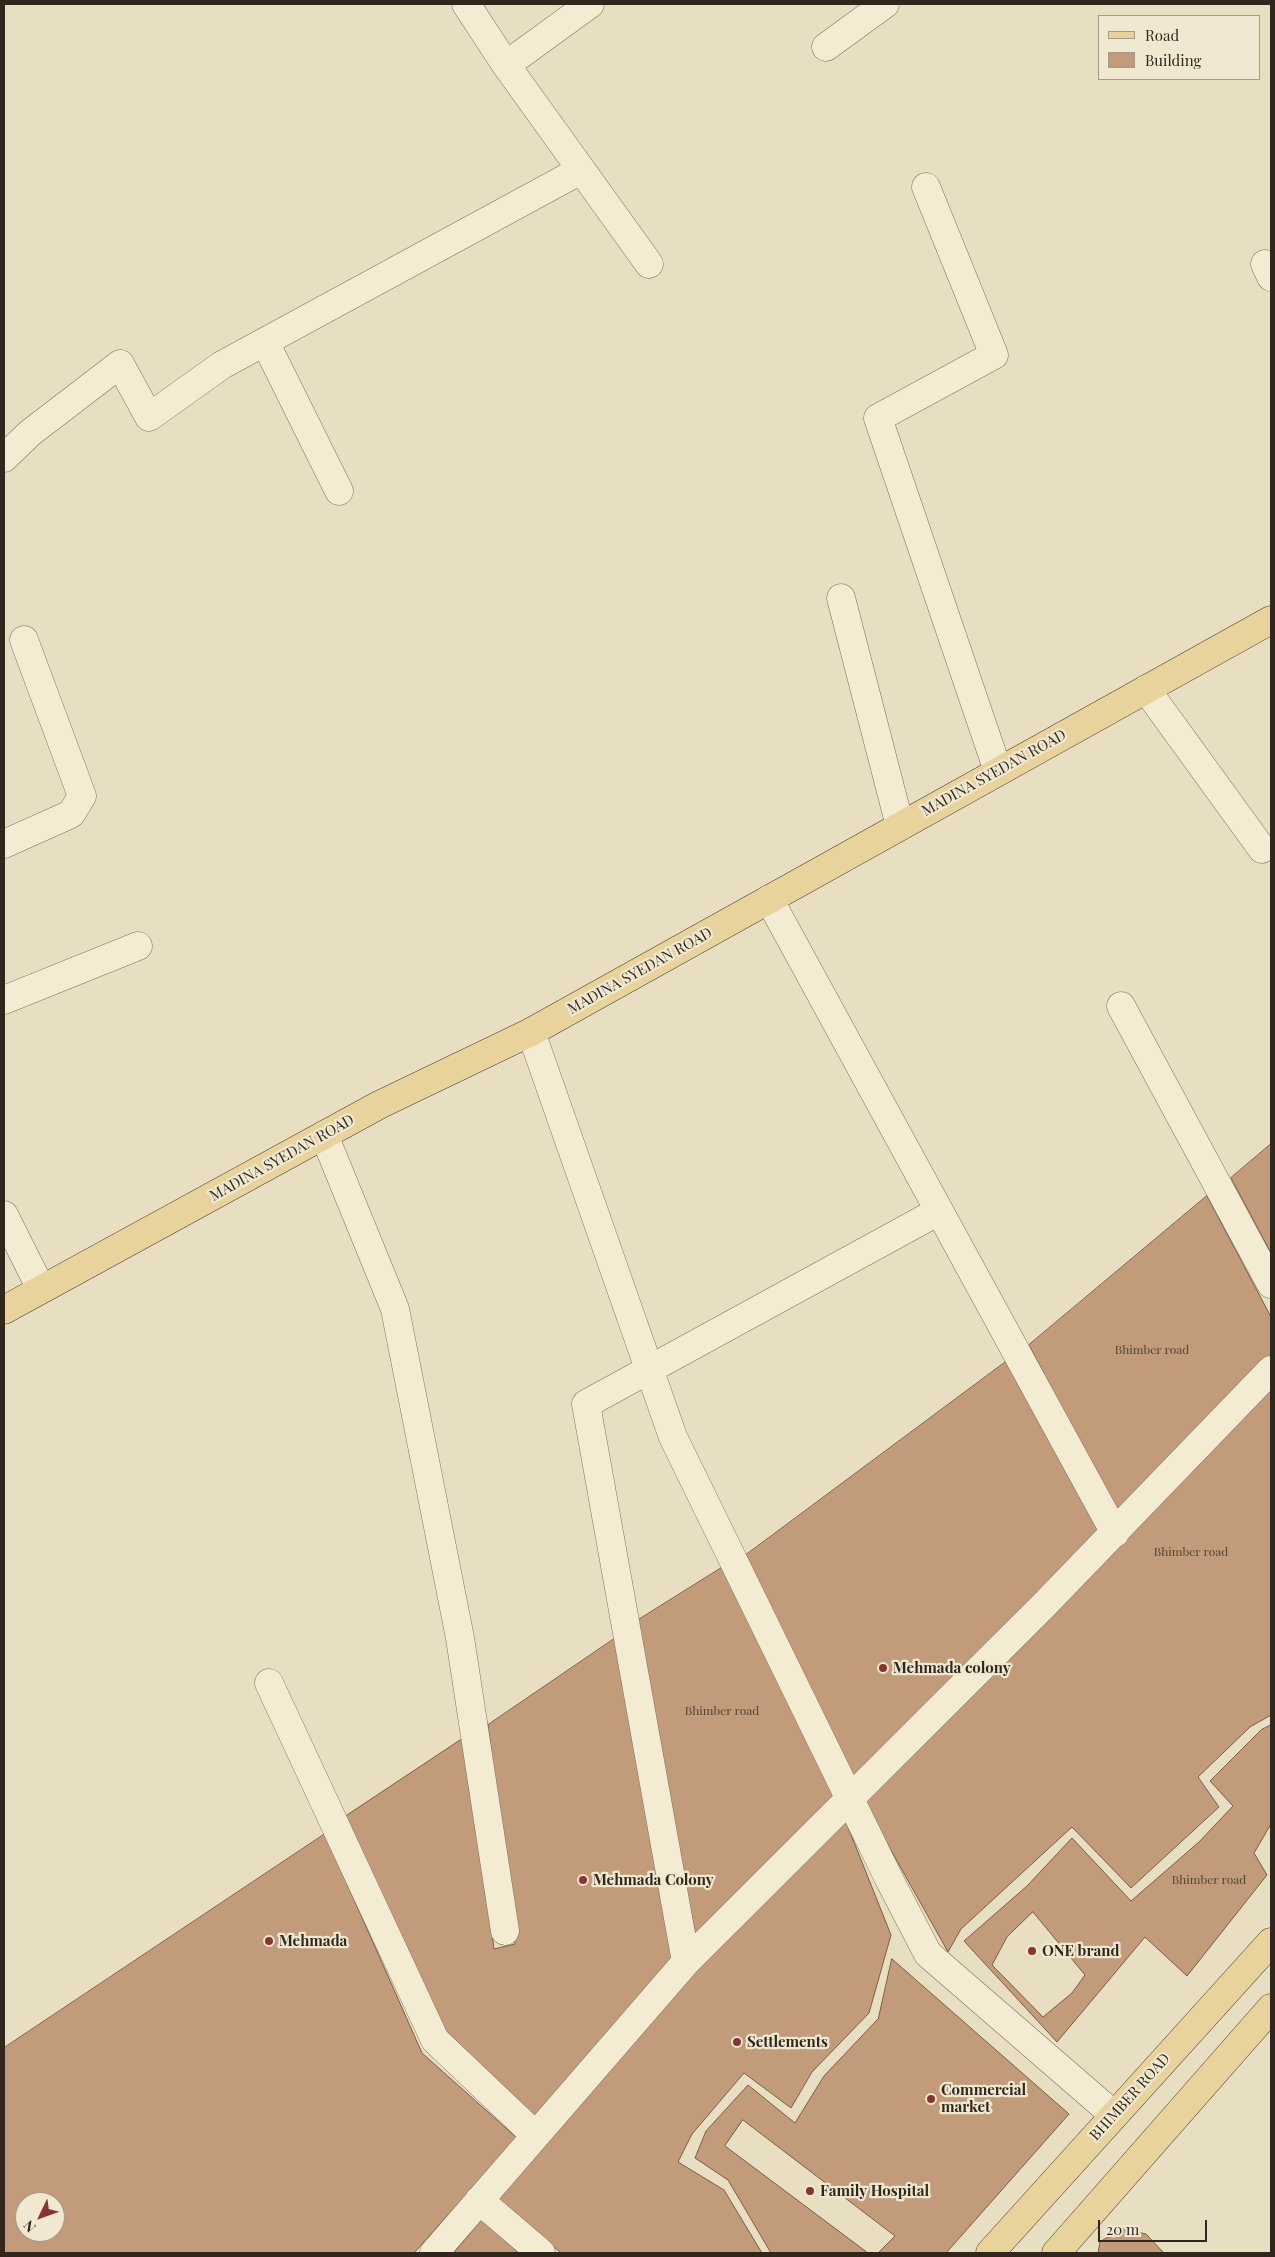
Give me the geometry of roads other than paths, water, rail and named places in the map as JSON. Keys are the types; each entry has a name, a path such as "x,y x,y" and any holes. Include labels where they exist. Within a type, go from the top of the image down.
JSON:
{"main road":[{"name":"MADINA SYEDAN ROAD","path":"4,1310 379,1105 531,1032 1271,620"},
{"name":"BHIMBER ROAD","path":"990,2253 1271,1942"},
{"path":"1056,2253 1271,2008"}],"street":[{"path":"466,4 506,65 649,264"},
{"path":"506,65 590,4"},
{"path":"826,47 885,4"},
{"path":"4,458 30,433 120,364 149,417 222,365 581,170"},
{"path":"926,188 994,355 878,418 998,771"},
{"path":"265,342 339,491"},
{"path":"841,598 900,826"},
{"path":"4,844 71,814 82,796 24,640"},
{"path":"1146,689 1262,849"},
{"path":"769,899 1115,1533"},
{"path":"4,1000 138,946"},
{"path":"1120,1006 1271,1284"},
{"path":"531,1032 672,1437 928,1954 1114,2115"},
{"path":"324,1135 395,1309 460,1638 504,1930"},
{"path":"686,1962 586,1404 939,1211"},
{"path":"4,1215 42,1289"},
{"path":"434,2253 686,1962 1115,1533 1271,1370"},
{"path":"269,1683 435,2040 535,2135"},
{"path":"479,2200 541,2253"}],"place":[{"name":"Mehmada colony","path":"883,1668"},
{"name":"Mehmada Colony","path":"583,1880"},
{"name":"Mehmada","path":"269,1941"},
{"name":"ONE brand","path":"1032,1951"},
{"name":"Settlements","path":"737,2042"},
{"name":"Commercial market","path":"931,2099"},
{"name":"Family Hospital","path":"810,2191"}]}
